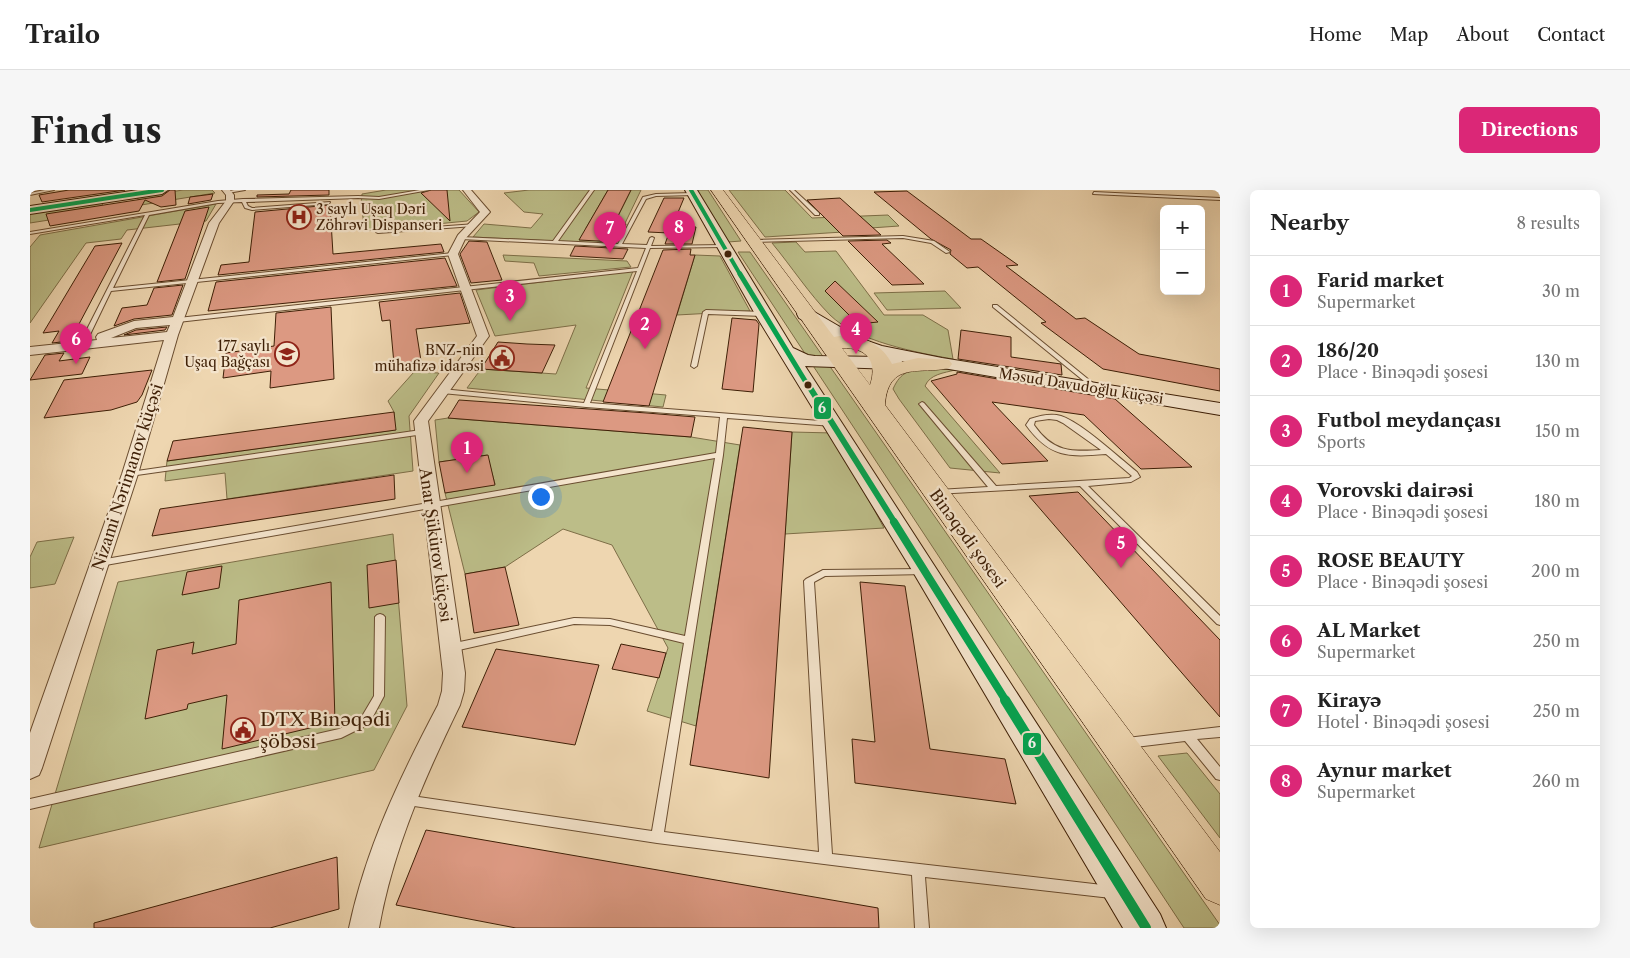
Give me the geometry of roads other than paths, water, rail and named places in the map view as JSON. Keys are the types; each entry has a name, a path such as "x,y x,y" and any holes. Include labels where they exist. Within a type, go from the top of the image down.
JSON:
{"main road":[{"name":"Binəqədi şosesi","path":"717,190 805,314 859,357 874,409 1220,885"},
{"path":"859,357 884,370 881,384"},
{"path":"874,409 875,394 881,384 892,372 901,366 942,364"}],"street":[{"path":"30,210 162,190"},
{"path":"462,239 485,212 467,190"},
{"path":"692,192 763,314 926,572 1146,928"},
{"name":"Nizami Nərimanov küçəsi","path":"30,768 130,474 175,327 214,223 234,195"},
{"name":"Anar Şükürov küçəsi","path":"364,928 368,906 388,834 402,799 449,705 453,691 454,673 430,507 421,421 424,414 483,336 466,288 462,239"},
{"path":"805,314 859,357 942,364"},
{"path":"30,351 82,345 175,327"},
{"path":"788,352 803,360 859,357 942,364"},
{"name":"Məsud Davudoğlu küçəsi","path":"942,364 1220,409"}],"lane":[{"path":"30,194 52,190"},
{"path":"31,234 234,195 379,198 427,190"},
{"path":"554,243 592,190"},
{"path":"792,190 817,214"},
{"path":"619,246 644,198 692,192"},
{"path":"1094,193 1220,199"},
{"path":"234,195 246,207 252,209 330,203"},
{"path":"82,345 148,213"},
{"path":"378,232 462,239 619,246 724,246"},
{"path":"754,241 904,237 932,242 948,252"},
{"path":"586,405 652,238"},
{"path":"110,290 193,281 462,239"},
{"path":"175,327 466,288 639,269"},
{"path":"995,306 1097,389"},
{"path":"694,366 706,312 763,314"},
{"path":"442,391 586,405 833,424"},
{"path":"922,404 993,488"},
{"path":"657,838 724,416"},
{"path":"935,492 1082,484 1131,480 1136,477 1106,452 1067,422 1060,418 1040,418 1032,420 1030,425 1056,451 1073,454 1106,452"},
{"path":"130,474 421,432"},
{"path":"100,563 430,507 719,455"},
{"path":"1082,484 1220,622"},
{"path":"826,860 809,580 823,573 926,572"},
{"path":"30,804 341,733 365,721 379,696 380,617"},
{"path":"450,648 574,621 610,622 689,641"},
{"path":"1116,743 1189,737 1220,732"},
{"path":"1189,737 1220,775"},
{"path":"402,799 657,838 826,860 1124,894"},
{"path":"918,869 922,928"}],"place":[{"name":"3 saylı Uşaq Dəri Zöhrəvi Dispanseri","path":"299,217"},
{"name":"Aynur market","path":"679,252"},
{"name":"Kirayə","path":"610,253"},
{"name":"Futbol meydançası","path":"510,321"},
{"name":"186/20","path":"645,349"},
{"name":"177 saylı Uşaq Bağçası","path":"287,354"},
{"name":"Vorovski dairəsi","path":"856,354"},
{"name":"BNZ-nin mühafizə idarəsi","path":"502,358"},
{"name":"AL Market","path":"76,364"},
{"name":"Farid market","path":"467,473"},
{"name":"ROSE BEAUTY","path":"1121,568"},
{"name":"DTX Binəqədi şöbəsi","path":"243,730"}]}
